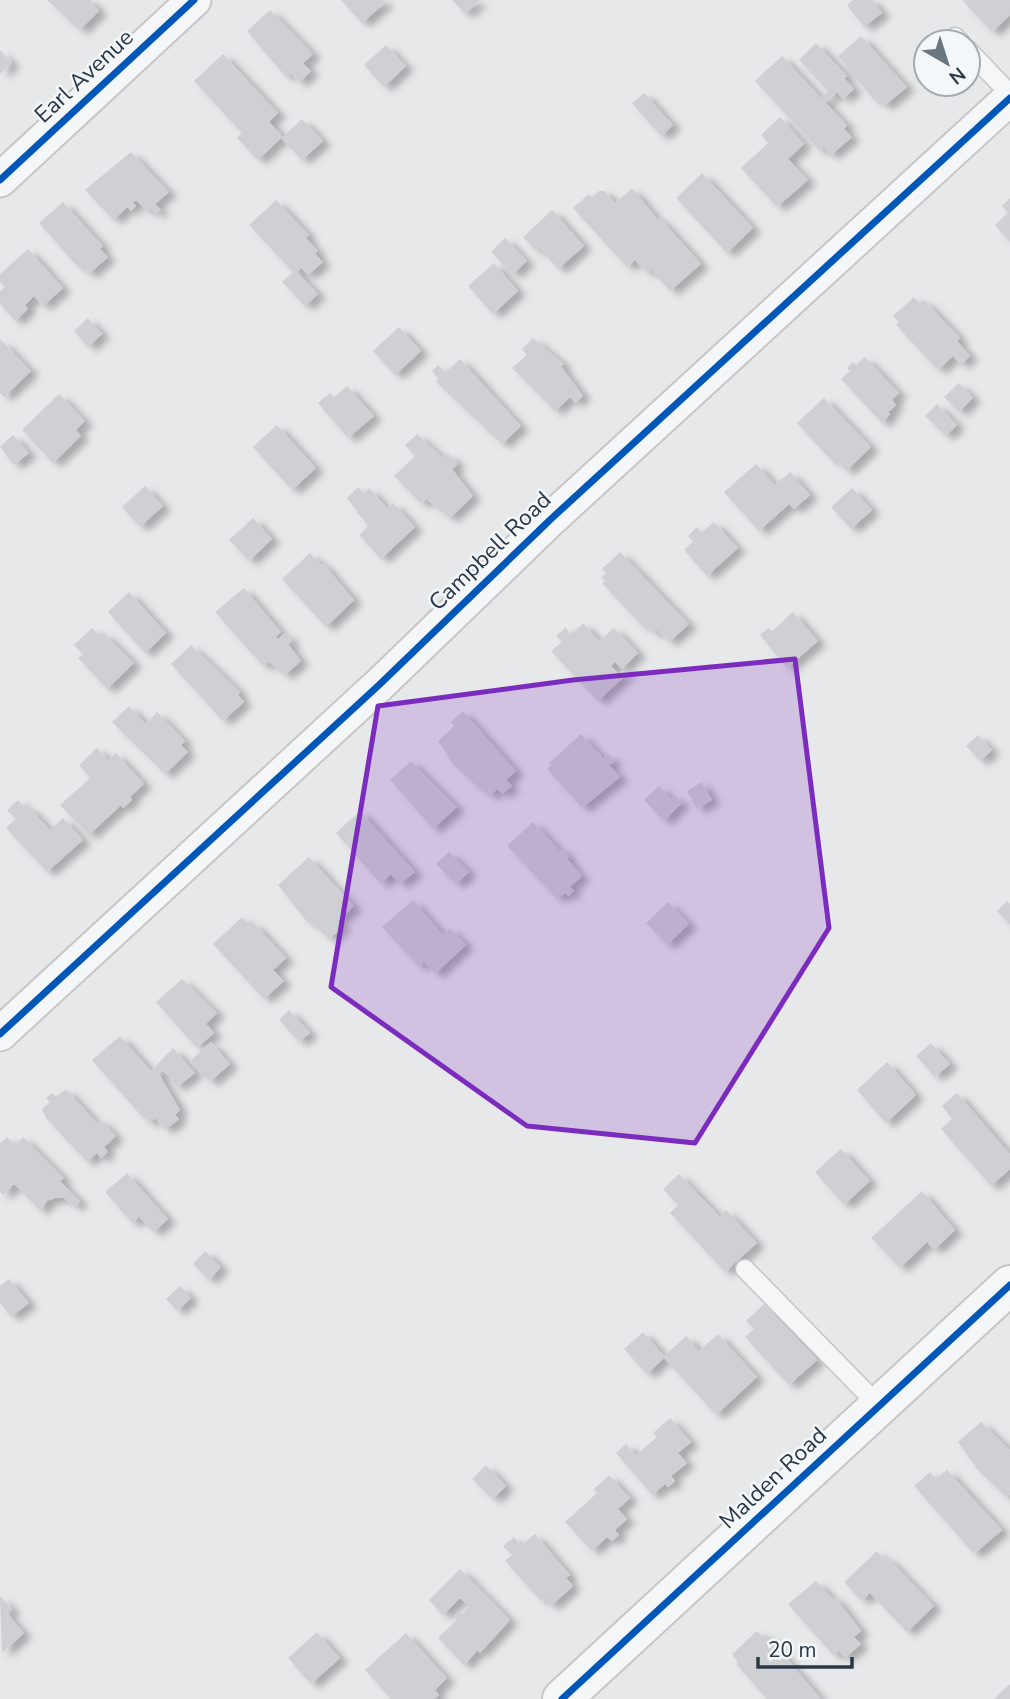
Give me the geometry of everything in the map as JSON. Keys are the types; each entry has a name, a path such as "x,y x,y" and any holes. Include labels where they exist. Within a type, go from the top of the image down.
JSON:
{"street":[{"name":"Earl Avenue","path":"0,180 194,0"},
{"name":"Campbell Road","path":"0,1034 379,685 552,518 1010,96"},
{"name":"Malden Road","path":"562,1699 1010,1285"}],"lane":[{"path":"982,65 1010,96"},
{"path":"745,1269 879,1406"}],"highlighted area":[{"path":"795,659 829,928 695,1143 527,1126 331,987 378,706 573,680"}],"building":[{"path":"47,0 90,0 99,11 80,30"},
{"path":"341,0 384,0 386,2 362,23"},
{"path":"452,0 480,0 465,14"},
{"path":"853,0 872,0 882,13 864,27 847,5"},
{"path":"962,0 1010,0 1010,15 992,32"},
{"path":"270,10 313,54 303,63 311,71 299,83 291,73 286,77 247,31"},
{"path":"861,36 907,87 884,106 878,99 875,101 838,56"},
{"path":"816,43 847,76 844,78 854,89 843,99 837,92 825,102 847,125 844,129 852,137 831,155 823,147 820,151 755,81 782,56 821,98 828,91 799,60"},
{"path":"386,45 406,66 384,87 364,65"},
{"path":"0,50 12,63 0,74"},
{"path":"223,54 278,113 269,122 283,137 302,119 323,141 302,160 281,138 258,160 237,138 242,133 194,81"},
{"path":"644,93 673,125 661,136 632,103"},
{"path":"780,117 804,144 788,159 808,180 777,207 741,168 768,143 761,135"},
{"path":"131,152 169,192 155,204 161,210 156,214 151,208 147,211 136,200 133,203 136,206 131,211 127,207 114,220 85,190"},
{"path":"702,173 753,228 727,253 676,198"},
{"path":"632,188 658,220 660,218 701,264 670,291 651,269 647,273 635,260 627,267 573,208 589,194 592,197 599,191 605,191 615,203"},
{"path":"1010,198 1010,242 995,225 1008,213 1002,206"},
{"path":"276,200 309,235 306,238 318,251 315,254 323,262 308,275 301,268 297,272 318,294 305,306 282,282 293,272 249,225"},
{"path":"63,202 103,246 100,249 108,257 89,274 81,266 79,268 39,223"},
{"path":"552,210 584,246 558,269 539,247 536,251 523,237"},
{"path":"505,238 527,261 513,274 491,252"},
{"path":"28,249 63,288 43,306 34,296 25,305 28,309 15,321 0,304 0,291 5,287 0,282 0,274"},
{"path":"494,263 518,291 493,314 468,286"},
{"path":"914,297 920,304 924,300 960,338 957,341 970,356 961,365 953,356 938,370 896,325 899,322 893,316"},
{"path":"88,318 102,334 88,347 74,331"},
{"path":"399,327 421,351 395,375 373,351"},
{"path":"533,338 564,364 561,366 583,396 575,403 570,397 555,411 512,368 527,355 522,349"},
{"path":"0,339 31,371 4,397 0,393"},
{"path":"865,357 899,393 892,400 896,405 882,423 841,379 850,371 847,368 853,362 856,365"},
{"path":"460,359 521,426 502,444 436,382 439,379 432,371 438,365 445,373"},
{"path":"959,383 973,398 959,412 944,397"},
{"path":"347,386 374,416 348,438 318,403 330,393 334,397"},
{"path":"59,394 85,421 76,430 81,436 53,463 22,430"},
{"path":"824,398 871,447 846,471 835,458 832,461 797,423"},
{"path":"937,404 957,425 946,436 925,416"},
{"path":"277,425 316,468 292,490 253,447"},
{"path":"417,434 443,458 448,454 458,464 452,469 473,496 450,518 426,499 422,504 394,476 415,456 405,445"},
{"path":"13,435 29,453 14,465 0,447"},
{"path":"756,464 775,485 790,472 810,495 794,509 789,504 759,531 724,492"},
{"path":"145,486 163,506 140,527 122,507"},
{"path":"358,487 364,493 369,488 387,508 393,503 415,527 381,559 359,535 368,526 347,498"},
{"path":"852,488 872,510 851,529 831,507"},
{"path":"253,518 272,539 249,561 229,540"},
{"path":"714,522 738,548 707,576 684,550 693,541 688,536 697,527 702,532"},
{"path":"620,552 689,624 669,642 658,630 654,634 646,625 643,627 602,583 605,581 601,578 606,573 602,569"},
{"path":"310,553 322,565 323,563 354,600 326,627 282,579"},
{"path":"244,588 281,632 276,637 278,639 285,633 292,641 288,644 301,661 285,675 269,662 263,666 215,612"},
{"path":"129,592 166,633 145,653 108,612"},
{"path":"793,612 818,641 787,668 760,635 768,628 772,631"},
{"path":"583,623 599,641 614,628 638,653 622,669 615,662 611,666 619,674 623,670 627,674 598,701 551,651 562,642 556,636 566,627 570,636"},
{"path":"92,628 100,637 104,633 134,663 107,689 78,658 83,654 74,645"},
{"path":"191,645 240,692 238,695 244,702 223,721 171,664"},
{"path":"129,706 146,724 157,712 185,741 181,745 188,752 165,774 112,722"},
{"path":"463,711 516,771 506,780 512,786 502,794 497,789 489,796 479,788 454,765 438,741 454,726 451,722"},
{"path":"581,734 603,758 608,754 614,761 609,765 620,777 582,808 547,769 551,765 549,763"},
{"path":"978,735 992,750 980,761 966,746"},
{"path":"97,748 108,760 116,753 144,784 130,797 132,800 123,808 121,805 89,835 60,805 90,778 79,765"},
{"path":"411,761 457,807 433,829 390,780"},
{"path":"702,782 712,800 697,809 687,791"},
{"path":"659,786 671,799 675,796 682,803 664,821 644,800"},
{"path":"18,800 26,809 29,807 50,830 63,818 83,840 47,872 6,828 16,819 7,810"},
{"path":"360,811 415,872 400,884 391,874 381,884 336,833"},
{"path":"533,822 560,851 562,849 582,876 570,887 574,891 569,896 565,893 557,899 507,846"},
{"path":"449,852 469,872 456,884 436,864"},
{"path":"309,857 354,906 338,921 343,927 329,939 310,921 308,923 278,885"},
{"path":"413,900 443,935 450,928 466,945 435,974 424,962 419,967 382,927"},
{"path":"1007,901 1010,904 1010,925 997,911"},
{"path":"668,902 689,924 667,945 646,923"},
{"path":"242,917 250,927 254,923 286,958 273,970 284,981 264,999 213,944"},
{"path":"182,979 217,1013 206,1024 214,1033 197,1048 156,1002"},
{"path":"289,1010 310,1033 299,1042 279,1020"},
{"path":"120,1036 151,1071 173,1048 195,1073 177,1087 163,1070 159,1074 180,1110 175,1115 179,1119 165,1130 155,1118 150,1123 139,1113 92,1060"},
{"path":"211,1042 230,1064 210,1082 190,1061"},
{"path":"931,1043 950,1064 935,1077 916,1056"},
{"path":"887,1062 916,1095 886,1123 857,1090"},
{"path":"66,1089 97,1123 101,1120 116,1136 104,1147 108,1152 101,1158 97,1153 87,1162 46,1118 42,1109 50,1102 46,1098 52,1093 56,1097"},
{"path":"957,1093 1010,1154 1010,1169 991,1186 941,1129 952,1119 942,1106"},
{"path":"7,1137 15,1146 23,1137 64,1178 60,1181 80,1201 75,1207 64,1198 55,1198 47,1201 41,1211 14,1184 3,1195 0,1192 0,1144"},
{"path":"841,1149 870,1181 844,1205 815,1172"},
{"path":"127,1173 168,1219 154,1232 139,1217 132,1223 105,1192"},
{"path":"679,1174 720,1217 726,1210 757,1243 725,1272 670,1213 678,1205 663,1189"},
{"path":"922,1191 955,1230 934,1250 927,1242 900,1268 871,1238"},
{"path":"205,1251 221,1267 209,1280 193,1264"},
{"path":"9,1279 29,1303 11,1317 0,1303 0,1286"},
{"path":"180,1286 191,1298 177,1311 166,1299"},
{"path":"764,1304 817,1360 789,1385 745,1337 754,1329 746,1321"},
{"path":"643,1332 664,1356 686,1336 699,1351 718,1334 757,1377 716,1415 664,1358 647,1374 624,1349"},
{"path":"670,1418 691,1442 678,1453 687,1463 671,1476 675,1481 668,1487 665,1484 652,1495 616,1453 626,1444 636,1455 657,1437 653,1433"},
{"path":"981,1422 1010,1450 1010,1494 1006,1497 978,1470 958,1442"},
{"path":"486,1465 506,1486 493,1499 472,1479"},
{"path":"947,1470 1002,1530 974,1554 914,1486 930,1472 936,1479"},
{"path":"609,1475 630,1498 618,1509 627,1519 615,1530 619,1535 612,1541 607,1537 592,1551 565,1522 597,1493 594,1489"},
{"path":"535,1534 570,1575 566,1578 573,1586 551,1606 545,1598 541,1601 505,1561 512,1555 503,1546 514,1537 521,1546"},
{"path":"877,1551 885,1560 887,1557 934,1606 907,1632 870,1593 862,1601 844,1582"},
{"path":"460,1569 510,1620 480,1653 478,1650 464,1665 438,1638 457,1620 454,1616 459,1611 463,1614 469,1607 460,1598 443,1615 429,1600"},
{"path":"816,1581 834,1600 836,1598 861,1631 854,1637 861,1644 845,1658 839,1651 834,1656 788,1604"},
{"path":"0,1596 12,1609 7,1614 24,1633 2,1653"},
{"path":"757,1631 764,1638 767,1635 821,1699 767,1699 736,1664 738,1662 732,1654"},
{"path":"317,1632 340,1658 311,1684 288,1658"},
{"path":"406,1633 447,1678 435,1690 439,1695 434,1699 391,1699 365,1670"},
{"path":"1010,1684 1010,1699 994,1699"}],"cycle path":[{"path":"0,180 194,0"},
{"path":"0,1034 379,685 552,518 1010,98"},
{"path":"562,1699 1010,1285"}]}
